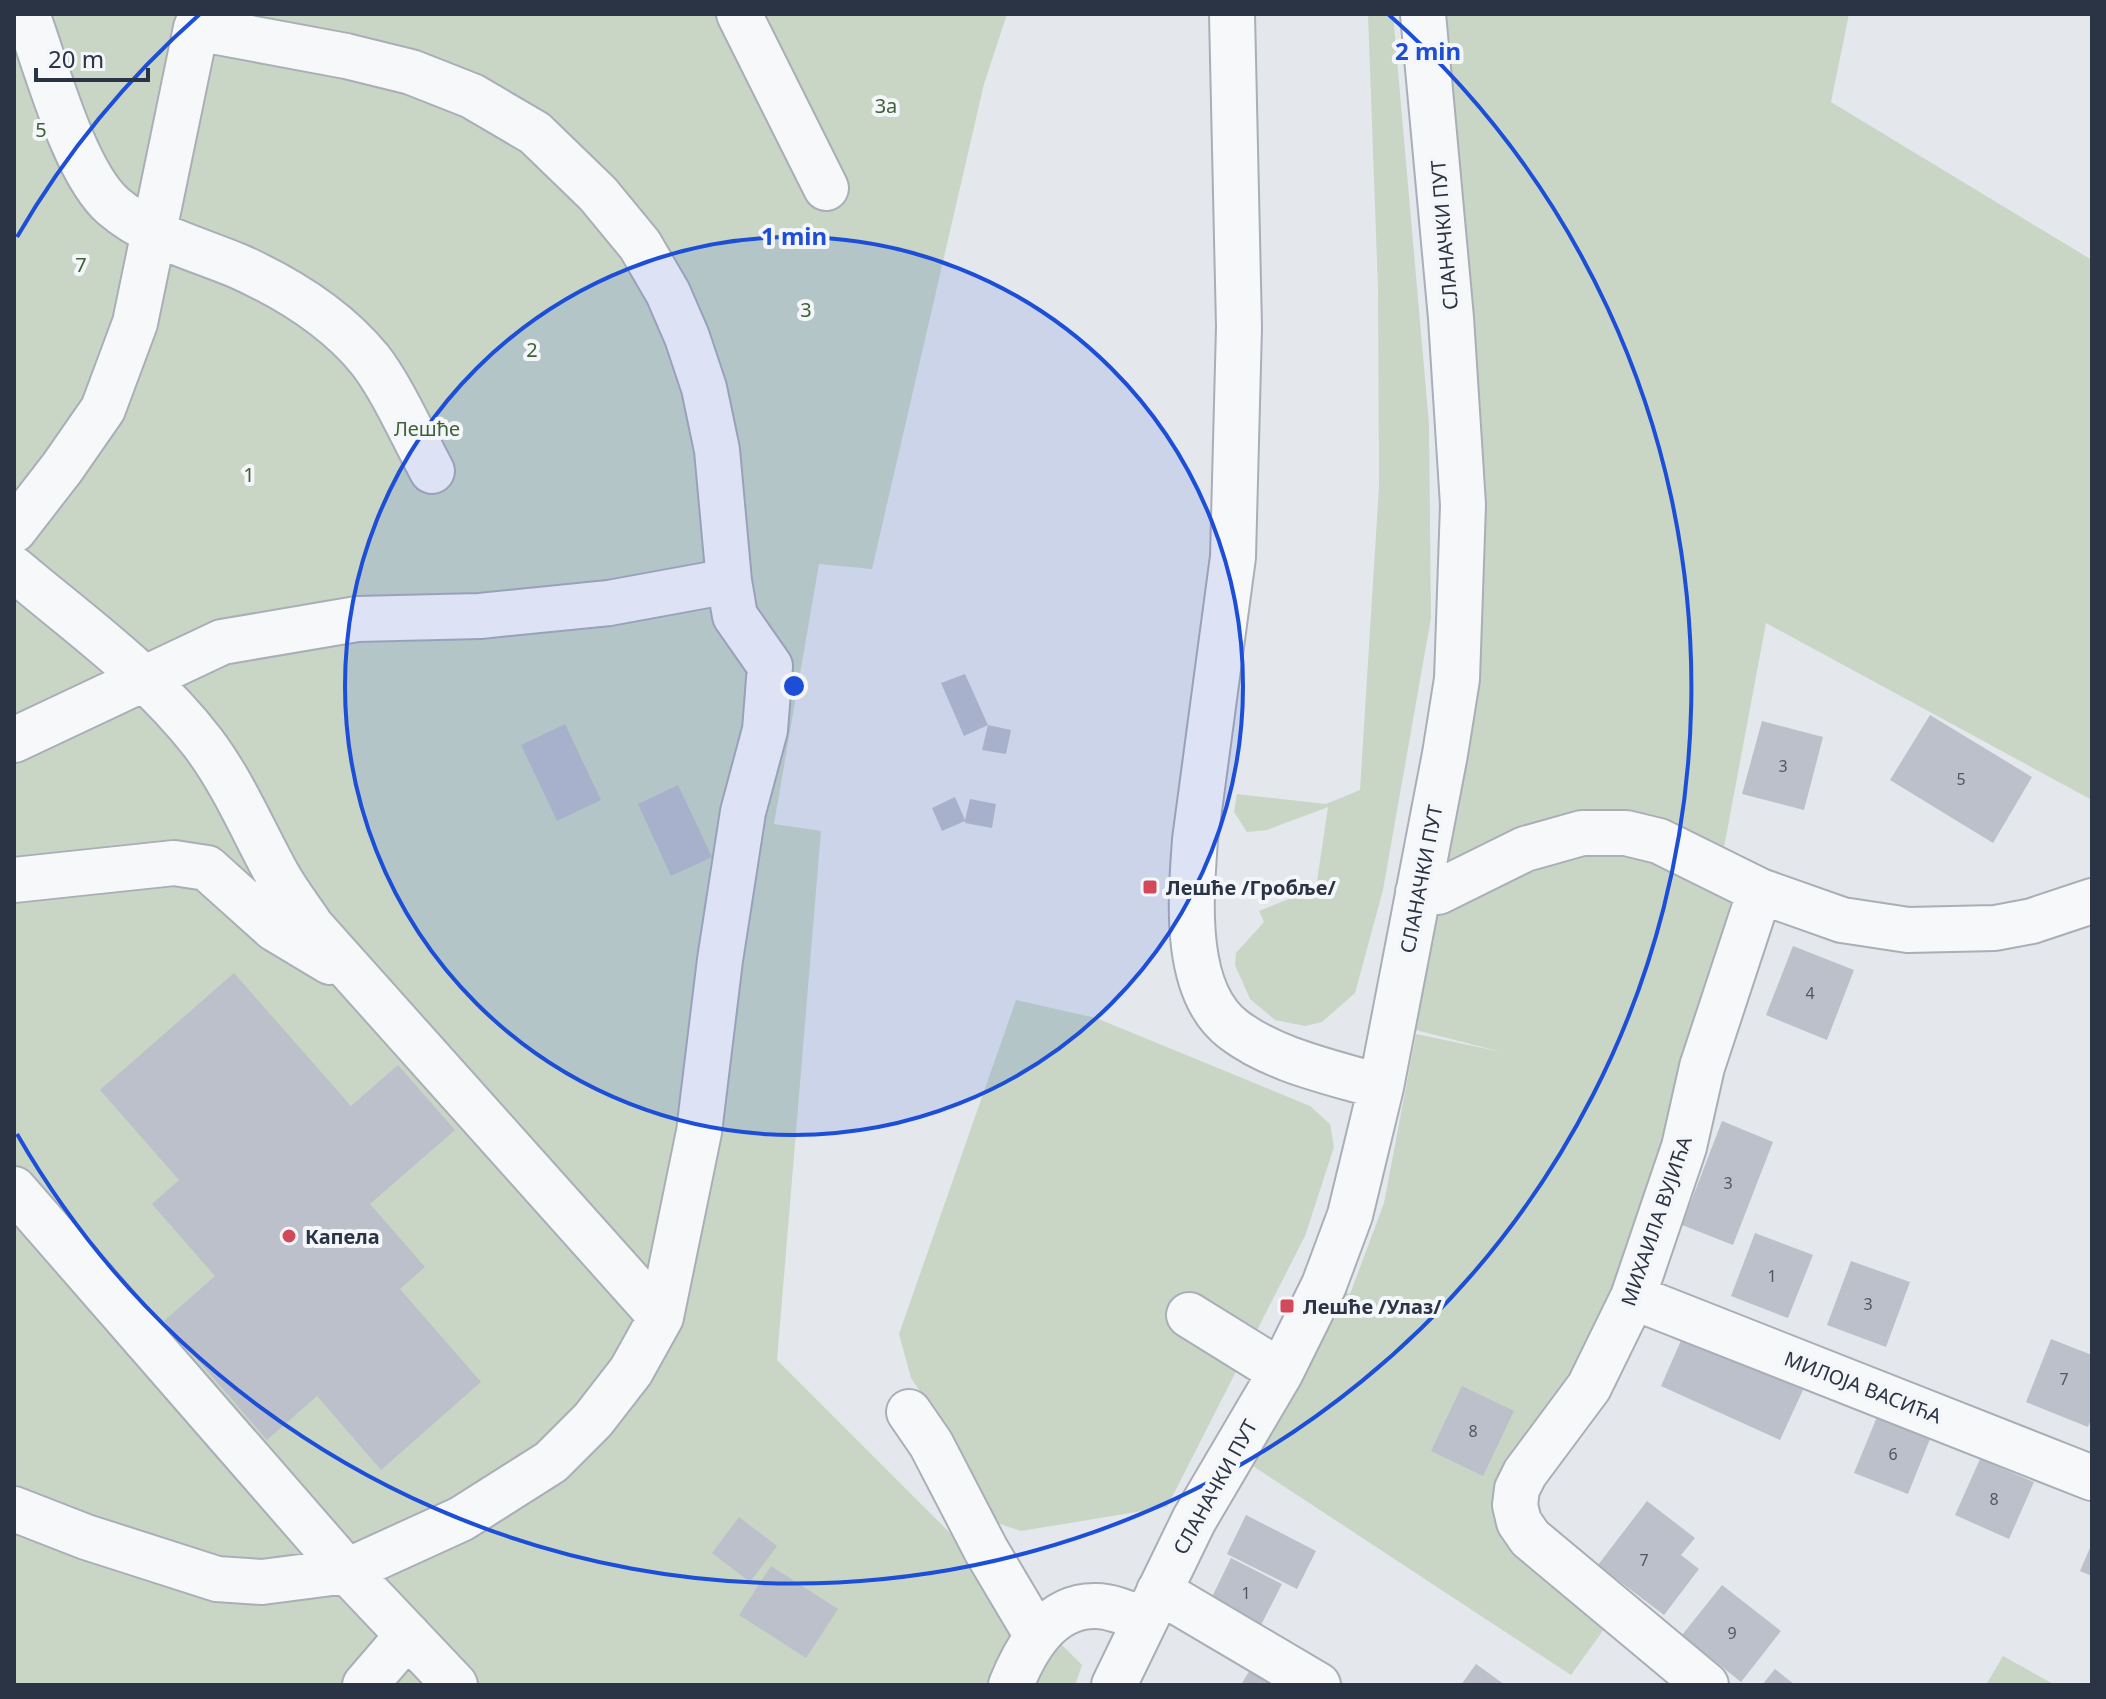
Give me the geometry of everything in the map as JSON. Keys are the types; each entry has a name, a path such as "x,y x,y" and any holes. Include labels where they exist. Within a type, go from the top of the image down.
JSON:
{"street":[{"path":"27,14 89,178 112,205 155,235 274,282 329,318 370,361 432,471"},
{"path":"739,14 826,188"},
{"path":"1232,14 1239,327 1233,557 1195,840 1192,885 1194,957 1206,992 1231,1028 1262,1048 1381,1087"},
{"name":"СЛАНАЧКИ ПУТ","path":"1114,1685 1194,1520 1281,1372 1324,1285 1350,1215 1381,1087 1418,892 1457,679 1463,505 1451,318 1423,14"},
{"path":"14,530 103,409 135,323 199,21 398,69 472,96 535,133 598,194 640,245 668,293 687,337 704,388 717,450 735,616 770,666 765,730 743,812 720,960 699,1132 661,1317 622,1383 593,1420 551,1462 461,1519 347,1571 262,1582 217,1579 86,1537 14,1509"},
{"path":"14,569 143,678 203,743 256,830 278,877 312,927 661,1317"},
{"path":"14,740 222,642 357,619 480,616 609,603 729,581"},
{"path":"1418,892 1438,892 1525,849 1582,833 1626,833 1659,841 1760,891 1842,920 1908,930 1995,928 2032,921 2092,901"},
{"path":"14,880 174,863 207,868 275,929 360,980"},
{"name":"МИХАИЛА ВУЈИЋА","path":"1706,1685 1530,1538 1519,1522 1515,1505 1517,1489 1525,1473 1589,1387 1633,1297 1684,1147 1702,1067 1760,891"},
{"path":"14,1189 347,1571 455,1685"},
{"name":"МИЛОЈА ВАСИЋА","path":"1633,1297 2092,1478"},
{"path":"1189,1315 1281,1372"},
{"path":"909,1412 931,1444 986,1550 1037,1636"},
{"path":"1011,1685 1037,1636 1062,1612 1095,1605 1151,1605 1318,1685"},
{"path":"365,1685 408,1635"}],"green space":[{"name":"Лешће","path":"14,14 1007,14 984,84 872,569 819,564 774,824 821,831 777,1360 1082,1665 1075,1685 14,1685"},
{"path":"1368,14 1393,14 1429,424 1431,618 1383,890 1355,993 1322,1022 1305,1026 1275,1020 1250,999 1235,965 1236,953 1264,922 1259,911 1316,888 1328,807 1267,830 1247,832 1234,812 1237,794 1326,804 1360,790 1379,487 1378,288"},
{"path":"1423,14 1849,14 1831,102 2092,260 2092,800 1766,623 1720,869 1760,891 1659,1227 1496,1514 1617,1611 1571,1675 1233,1453 1324,1285 1350,1294 1384,1203 1416,1034 1502,1052 1392,1024 1457,679"},
{"path":"1016,1000 1096,1018 1310,1106 1330,1124 1334,1147 1305,1236 1167,1507 1021,1531 994,1522 959,1449 911,1378 899,1334"},
{"path":"2003,1656 2055,1685 1986,1685"}],"building":[{"path":"965,674 988,725 964,736 941,683"},
{"path":"1930,715 2032,777 1993,843 1890,780"},
{"path":"1762,721 1823,737 1804,810 1742,794"},
{"path":"565,724 601,800 557,821 521,745"},
{"path":"988,725 1011,730 1006,754 982,750"},
{"path":"678,785 712,857 671,876 638,804"},
{"path":"955,797 965,820 970,799 996,804 992,828 965,821 942,831 932,808"},
{"path":"1793,946 1854,970 1827,1040 1766,1015"},
{"name":"Капела","path":"234,973 351,1106 398,1065 455,1130 370,1204 425,1267 400,1289 481,1382 381,1470 317,1396 267,1440 164,1321 215,1276 152,1204 179,1180 100,1090"},
{"path":"1722,1121 1773,1142 1733,1245 1682,1225"},
{"path":"1755,1233 1813,1255 1788,1318 1731,1296"},
{"path":"1851,1261 1910,1282 1886,1347 1827,1325"},
{"path":"1683,1336 1803,1390 1780,1440 1661,1386"},
{"path":"2051,1339 2092,1355 2092,1417 2088,1427 2026,1402"},
{"path":"1462,1386 1514,1411 1483,1476 1431,1451"},
{"path":"1879,1412 1932,1434 1908,1494 1854,1473"},
{"path":"1980,1459 2034,1482 2009,1539 1955,1515"},
{"path":"1647,1501 1695,1538 1681,1555 1699,1569 1664,1615 1598,1565"},
{"path":"1246,1515 1316,1551 1297,1589 1227,1554"},
{"path":"739,1517 777,1546 750,1582 712,1553"},
{"path":"2092,1543 2092,1576 2080,1571"},
{"path":"1231,1558 1282,1584 1260,1627 1210,1601"},
{"path":"771,1566 838,1609 806,1658 739,1615"},
{"path":"1722,1585 1781,1631 1741,1682 1682,1635"},
{"path":"1476,1664 1505,1685 1461,1685"},
{"path":"1251,1668 1277,1685 1241,1685"},
{"path":"1775,1669 1795,1685 1762,1685"}],"place":[{"name":"Лешће /Гробље/","path":"1150,887"},
{"name":"Капела","path":"289,1236"},
{"name":"Лешће /Улаз/","path":"1287,1306"}],"park label":[{"name":"3a","path":"886,105"},
{"name":"5","path":"41,129"},
{"name":"7","path":"81,264"},
{"name":"3","path":"806,309"},
{"name":"2","path":"532,349"},
{"name":"1","path":"249,474"}]}
